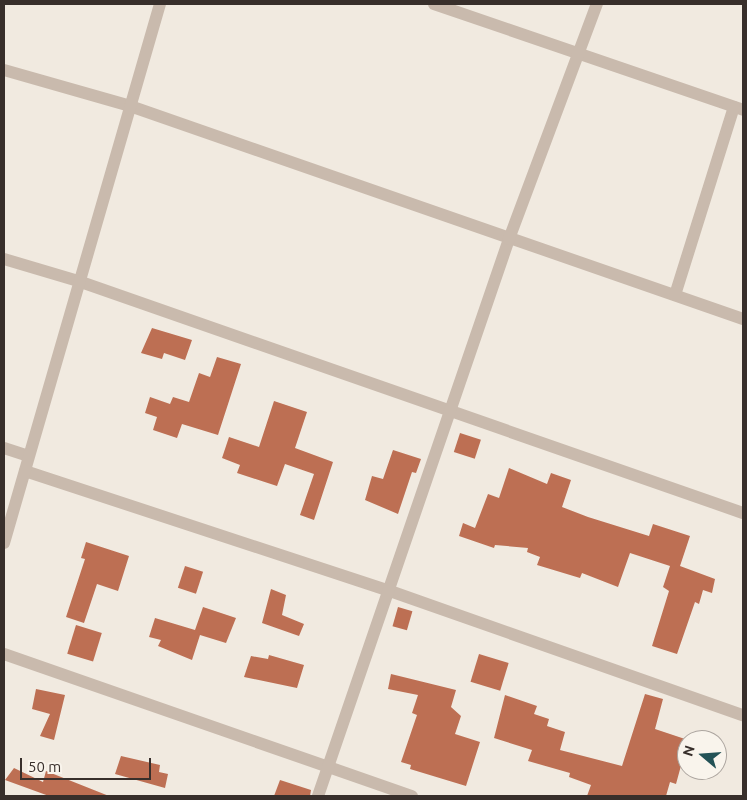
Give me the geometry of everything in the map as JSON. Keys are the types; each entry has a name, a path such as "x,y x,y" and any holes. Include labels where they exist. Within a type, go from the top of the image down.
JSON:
{"street":[{"path":"4,543 160,4"},
{"path":"434,4 580,52 739,108 675,295"},
{"path":"318,796 390,591 509,239 597,4"},
{"path":"4,70 130,106 743,319"},
{"path":"4,259 81,282 743,513"},
{"path":"4,448 28,456"},
{"path":"24,471 390,591 743,715"},
{"path":"4,654 412,796"}],"building":[{"path":"152,328 192,340 185,360 164,353 162,359 141,353"},
{"path":"217,357 241,364 218,435 182,424 177,438 153,430 157,417 145,413 150,397 170,404 173,397 189,402 199,373 210,377"},
{"path":"274,401 307,412 295,448 333,462 314,520 300,515 314,474 285,464 277,486 237,473 240,465 222,458 229,437 259,447"},
{"path":"460,433 481,440 475,459 454,452"},
{"path":"393,450 421,459 416,473 412,472 398,514 365,500 372,476 383,479"},
{"path":"509,468 547,484 551,473 571,480 562,507 588,517 649,536 653,524 690,536 680,566 715,579 712,593 703,590 699,604 695,602 677,654 652,646 669,591 663,587 670,566 630,553 618,587 582,573 580,578 537,565 540,557 527,552 528,548 495,545 494,548 459,536 463,523 475,528 488,494 499,498"},
{"path":"86,542 129,556 118,591 97,584 84,623 66,617 85,559 81,558"},
{"path":"185,566 203,572 196,594 178,588"},
{"path":"271,589 286,595 282,615 304,624 299,636 262,623"},
{"path":"203,607 236,618 226,643 200,635 192,660 158,646 161,640 149,637 155,618 195,630"},
{"path":"398,607 412,611 407,630 392,626"},
{"path":"76,625 102,633 93,662 67,654"},
{"path":"479,654 509,663 500,691 471,682"},
{"path":"269,655 304,665 297,688 244,677 251,656 268,659"},
{"path":"391,674 456,690 451,707 461,716 455,734 480,742 466,786 410,769 411,765 401,762 417,715 412,713 418,695 388,689"},
{"path":"36,689 65,695 54,740 40,736 50,714 32,709"},
{"path":"645,694 663,699 655,729 677,736 676,784 670,782 666,796 587,796 591,785 569,777 570,773 528,761 532,750 494,738 505,695 537,706 534,714 549,719 547,726 565,732 560,750 622,766"},
{"path":"121,756 160,765 159,772 168,774 165,788 115,774"},
{"path":"14,768 43,782 46,771 109,796 49,796 5,780"},
{"path":"280,780 311,790 310,796 274,796"}]}
